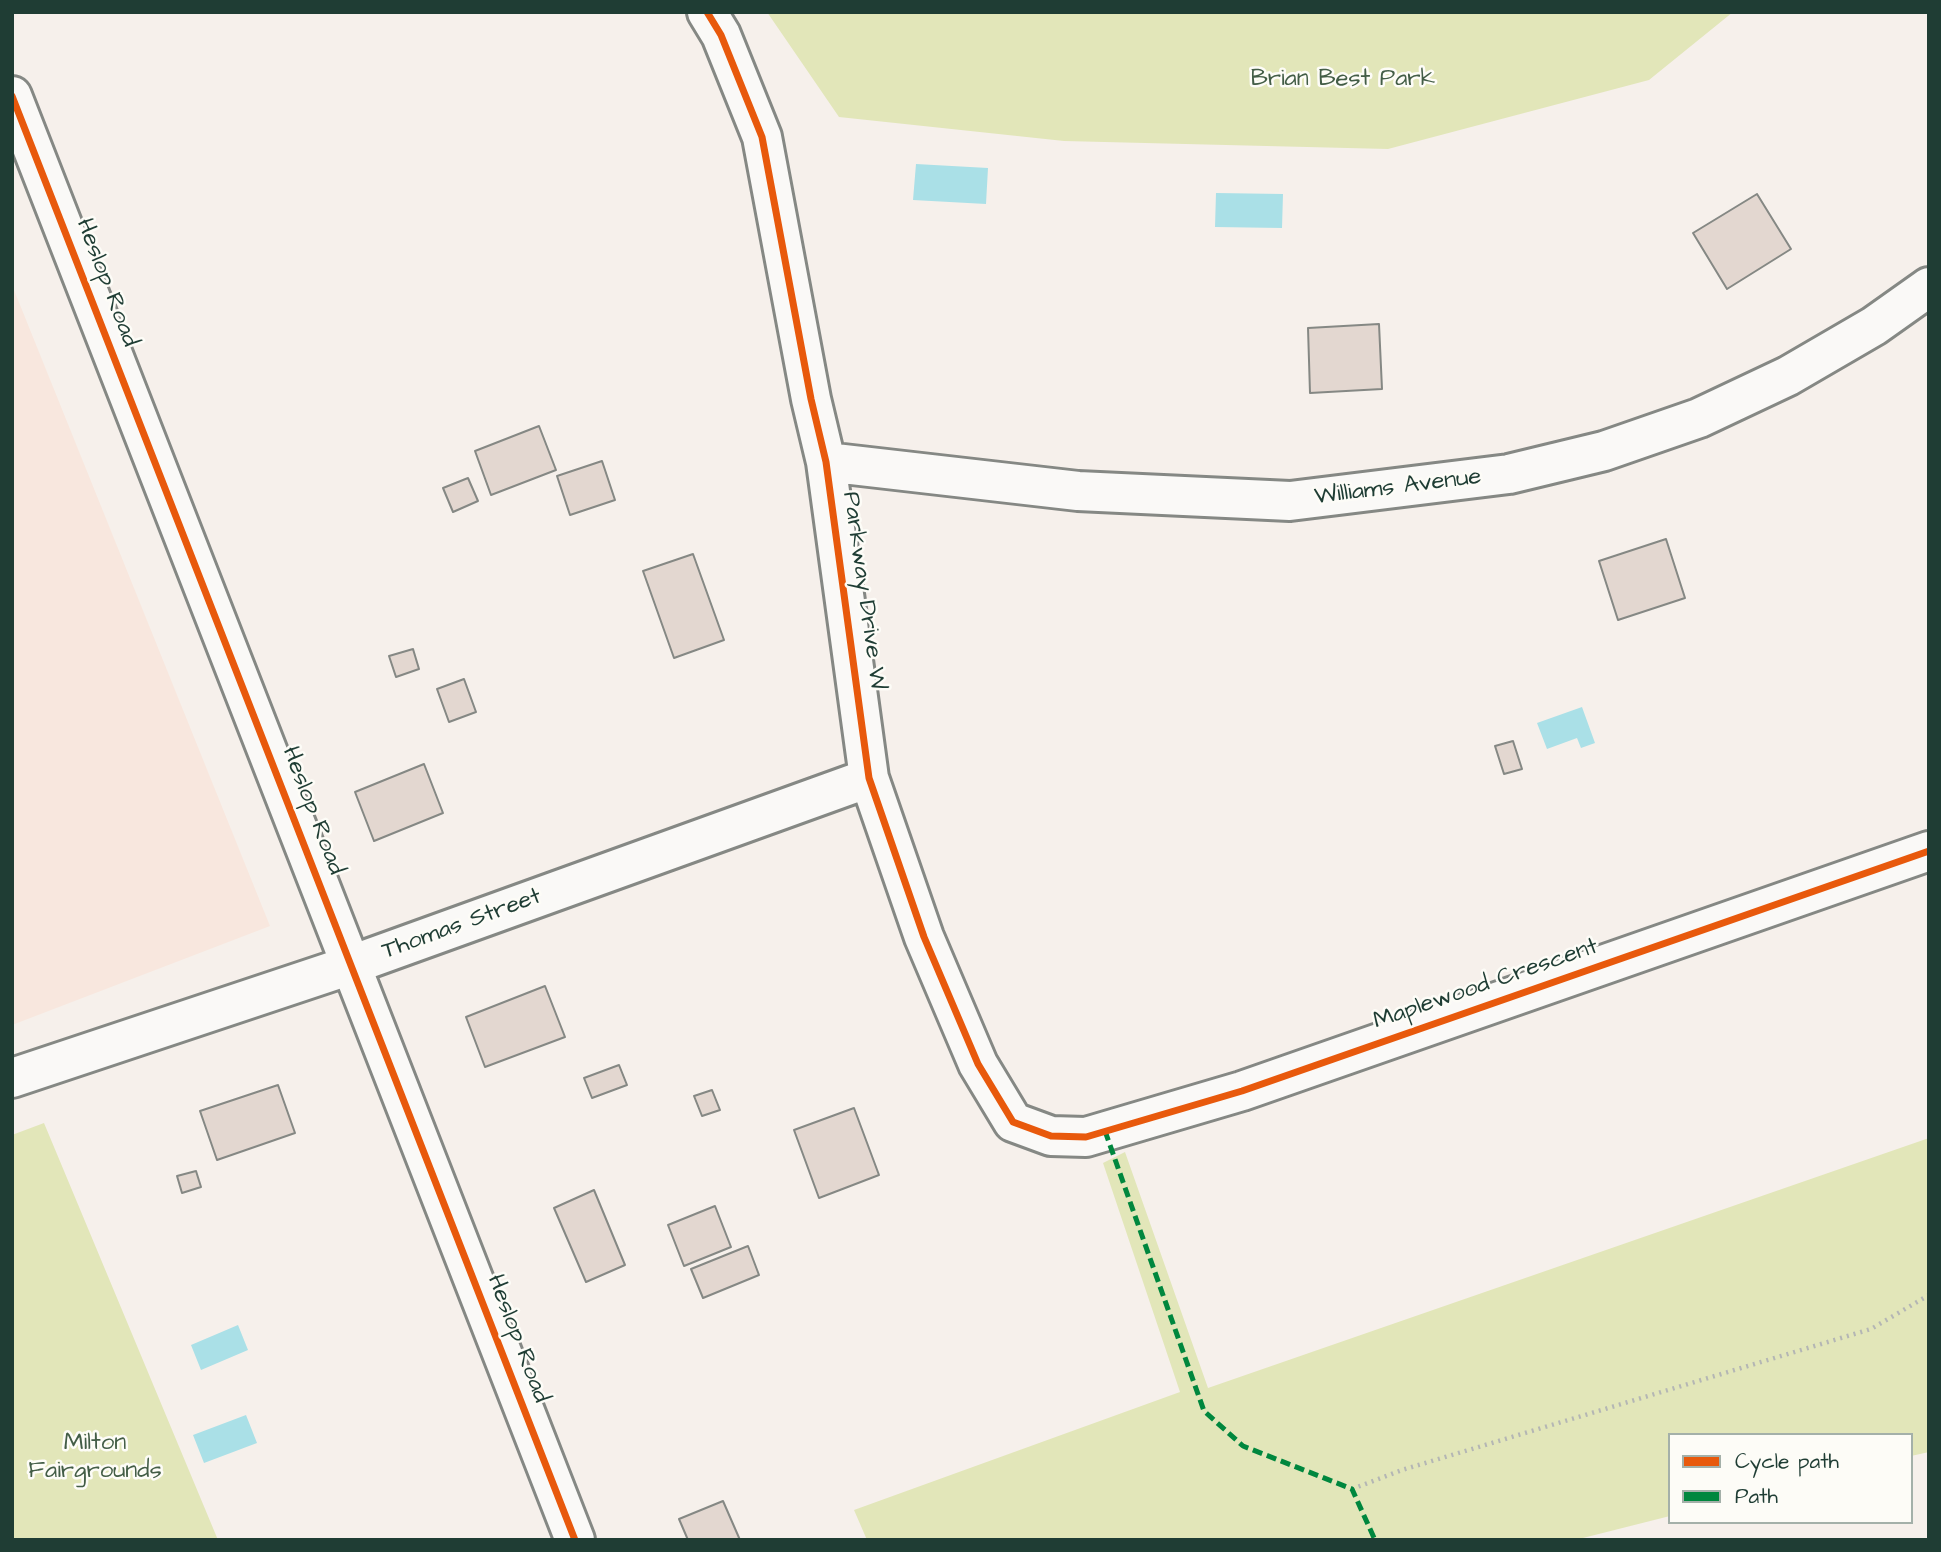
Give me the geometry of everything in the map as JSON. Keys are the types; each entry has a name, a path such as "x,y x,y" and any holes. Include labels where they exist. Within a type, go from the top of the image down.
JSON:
{"street":[{"name":"Parkway Drive W","path":"707,12 721,35 762,137 811,399 826,462 869,778 924,937 978,1064 1013,1122 1051,1136"},
{"name":"Heslop Road","path":"12,96 575,1540"},
{"name":"Williams Avenue","path":"826,462 1078,491 1290,501 1509,474 1604,451 1699,418 1788,376 1874,326 1929,287"},
{"name":"Thomas Street","path":"12,1078 351,965 869,778"},
{"name":"Maplewood Crescent","path":"1051,1136 1086,1137 1242,1091 1929,851"}],"path":[{"path":"1352,1489 1402,1470 1871,1329 1929,1295"}],"shaded area":[{"path":"12,285 270,926 12,1025"}],"green space":[{"name":"Brian Best Park","path":"767,12 1733,12 1649,80 1388,149 1064,141 839,117"},
{"name":"Milton Fairgrounds","path":"44,1123 218,1540 12,1540 12,1135"},
{"path":"1929,1138 1929,1452 1913,1456 1913,1433 1668,1433 1668,1517 1575,1540 867,1540 854,1510 1180,1392 1103,1163 1125,1152 1208,1388"}],"water":[{"path":"916,164 988,168 986,204 913,200"},
{"path":"1216,193 1283,194 1282,228 1215,227"},
{"path":"1582,707 1595,743 1581,748 1577,738 1547,749 1537,723"},
{"path":"238,1325 248,1350 201,1370 191,1345"},
{"path":"246,1415 257,1443 204,1463 193,1435"}],"building":[{"path":"1757,194 1791,249 1727,289 1693,233"},
{"path":"1379,324 1382,389 1310,393 1308,328"},
{"path":"539,426 556,470 491,495 475,451"},
{"path":"602,461 615,500 570,515 557,476"},
{"path":"468,478 478,501 453,512 443,488"},
{"path":"1666,539 1685,598 1618,620 1599,561"},
{"path":"693,554 724,640 674,658 643,571"},
{"path":"413,649 419,669 396,677 389,656"},
{"path":"464,679 476,712 449,722 437,689"},
{"path":"1513,741 1522,769 1504,774 1495,746"},
{"path":"424,764 443,813 374,841 355,792"},
{"path":"545,986 565,1037 485,1067 466,1017"},
{"path":"619,1065 627,1085 592,1098 584,1078"},
{"path":"278,1085 295,1133 217,1160 200,1111"},
{"path":"712,1090 720,1110 702,1116 694,1096"},
{"path":"854,1108 879,1175 819,1198 794,1130"},
{"path":"196,1171 201,1187 182,1193 177,1176"},
{"path":"594,1190 625,1265 586,1282 554,1208"},
{"path":"715,1206 731,1247 684,1266 668,1225"},
{"path":"748,1246 759,1275 703,1298 691,1269"},
{"path":"723,1501 740,1540 688,1540 679,1519"}],"marked path":[{"path":"1105,1131 1204,1411 1243,1446 1352,1489 1375,1540"}],"cycle path":[{"path":"707,12 721,35 762,137 811,399 826,462 869,778 924,937 978,1064 1013,1122 1051,1136 1086,1137 1242,1091 1929,851"},
{"path":"12,96 575,1540"}]}
